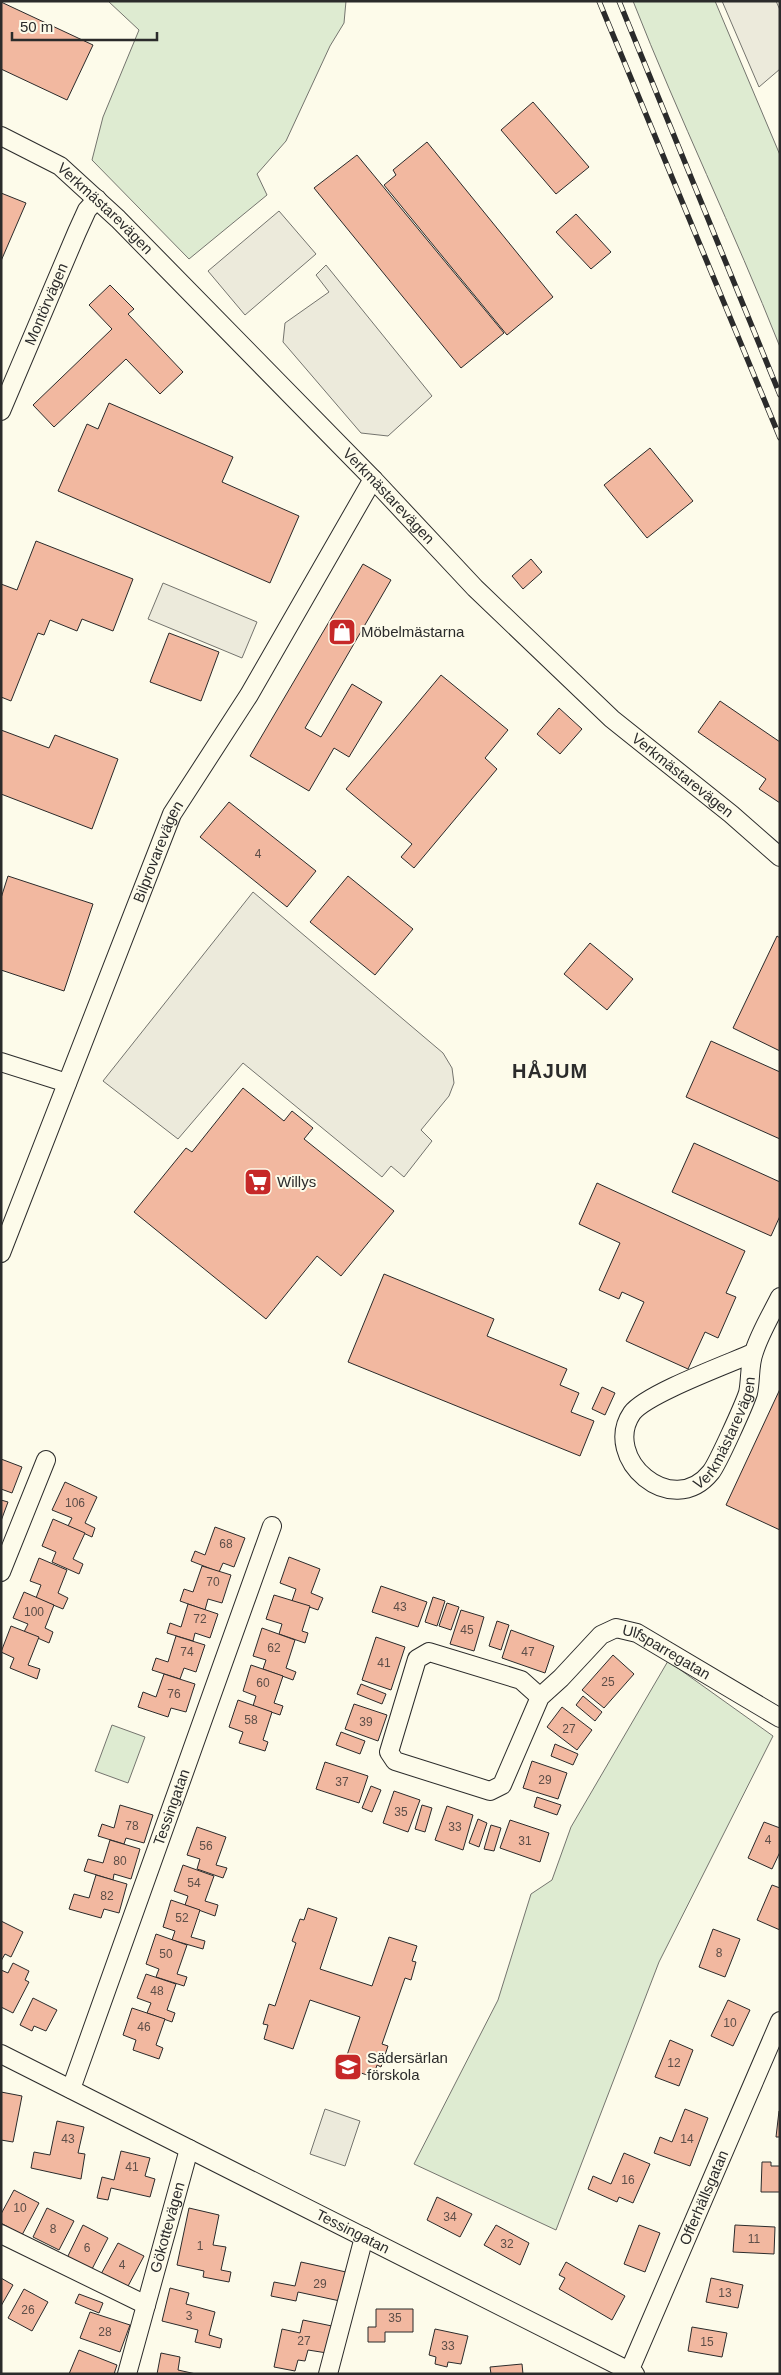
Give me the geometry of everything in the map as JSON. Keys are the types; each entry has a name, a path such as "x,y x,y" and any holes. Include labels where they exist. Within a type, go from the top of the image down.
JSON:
{"street":[{"name":"Verkmästarevägen","path":"1,136 60,166 97,199 373,479 475,588 612,719 731,814 780,857"},
{"name":"Montörvägen","path":"1,411 77,232 87,210 97,199"},
{"name":"Bilprovarevägen","path":"1,1253 172,814 249,695 373,479"},
{"path":"1,1062 67,1083"},
{"name":"Verkmästarevägen","path":"753,1353 654,1395 632,1413 624,1437 630,1462 643,1478 667,1489 694,1487 711,1471 748,1394 753,1353 780,1297"},
{"path":"1,1572 46,1460"},
{"name":"Tessingatan","path":"71,2089 272,1526"},
{"name":"Ulfsparregatan","path":"540,1697 521,1680 429,1652 417,1659 389,1752 395,1761 490,1791 502,1785 540,1697 602,1635 616,1628 637,1633 780,1718"},
{"name":"Offerhällsgatan","path":"631,2373 780,2021"},
{"name":"Tessingatan","path":"1,2054 631,2373"},
{"name":"Gökottevägen","path":"127,2374 189,2149"},
{"path":"1,2234 146,2305"},
{"path":"328,2374 364,2237"}],"green space":[{"path":"108,1 346,1 344,23 330,46 286,141 257,174 267,195 189,259 92,160 103,117 139,30"},
{"path":"633,1 715,1 780,155 780,347 669,88"},
{"path":"668,1661 773,1736 659,1962 556,2230 414,2164 498,2000 531,1894 552,1880 571,1827"},
{"path":"112,1725 145,1737 128,1783 95,1771"}],"shaded area":[{"path":"722,1 776,1 780,10 780,69 759,87"},
{"path":"279,211 316,254 245,315 208,271"},
{"path":"326,265 432,396 388,436 361,433 283,342 285,323 329,292 316,275"},
{"path":"163,583 257,622 242,658 148,619"},
{"path":"253,892 443,1053 452,1068 454,1083 449,1096 421,1130 432,1141 404,1177 391,1166 382,1177 243,1063 178,1139 103,1081"},
{"path":"325,2109 360,2121 345,2166 310,2154"}],"building":[{"path":"1,2 93,45 67,100 1,69"},
{"path":"533,102 589,167 556,194 501,130"},
{"path":"427,142 553,297 507,335 384,185 396,175 393,170"},
{"path":"357,155 504,333 461,368 314,188"},
{"path":"1,193 26,203 1,261"},
{"path":"576,214 611,252 591,269 556,232"},
{"path":"110,285 134,309 128,314 183,372 160,394 126,359 54,427 33,405 112,329 89,305"},
{"path":"109,403 233,457 222,482 299,516 270,583 58,491 87,424 98,429"},
{"path":"650,448 693,501 647,538 604,485"},
{"path":"36,541 133,579 113,631 82,619 77,631 50,620 44,635 38,633 11,701 1,697 1,584 17,590"},
{"path":"531,559 542,572 523,589 512,576"},
{"name":"Möbelmästarna","path":"363,564 391,580 305,728 321,737 352,684 382,702 349,757 334,748 309,791 250,756"},
{"path":"169,633 219,652 201,701 150,682"},
{"path":"441,675 508,730 485,758 497,769 414,868 401,857 412,844 346,789"},
{"path":"720,701 780,742 780,803 759,789 766,779 698,732"},
{"path":"559,708 582,729 560,754 537,734"},
{"path":"1,730 49,748 55,735 118,759 92,829 1,794"},
{"path":"229,802 316,871 287,907 200,837"},
{"path":"8,876 93,904 64,991 1,970 1,898"},
{"path":"348,876 413,929 375,975 310,922"},
{"path":"777,936 780,938 780,1051 733,1028"},
{"path":"590,943 633,979 607,1010 564,974"},
{"path":"711,1041 780,1072 780,1139 686,1097"},
{"name":"Willys","path":"243,1088 284,1121 292,1111 313,1128 304,1139 394,1211 341,1276 317,1256 266,1319 134,1212 186,1148 192,1152"},
{"path":"694,1143 780,1182 780,1216 771,1236 672,1192"},
{"path":"597,1183 745,1251 726,1293 736,1297 718,1338 705,1332 688,1369 626,1341 644,1302 622,1292 619,1299 599,1290 620,1243 579,1224"},
{"path":"384,1274 494,1319 487,1336 567,1369 560,1385 579,1393 571,1412 594,1421 580,1456 348,1362"},
{"path":"602,1387 615,1393 605,1415 592,1409"},
{"path":"780,1389 780,1530 726,1505"},
{"path":"1,1459 22,1467 12,1493 1,1489"},
{"path":"65,1482 97,1497 85,1523 95,1528 92,1537 68,1526 72,1518 52,1510"},
{"path":"1,1500 8,1502 1,1521"},
{"path":"53,1519 85,1533 73,1559 83,1564 79,1574 52,1562 56,1552 42,1546"},
{"path":"215,1527 245,1538 234,1567 223,1563 219,1572 191,1561 195,1551 205,1555"},
{"path":"289,1557 320,1569 311,1593 323,1598 318,1610 292,1601 296,1589 280,1583"},
{"path":"39,1558 67,1570 58,1593 68,1598 63,1609 36,1598 41,1585 30,1581"},
{"path":"202,1566 231,1575 222,1603 208,1599 205,1610 180,1601 184,1589 193,1592"},
{"path":"381,1586 427,1602 418,1627 372,1612"},
{"path":"24,1592 54,1605 45,1628 53,1632 49,1643 24,1632 28,1624 13,1618"},
{"path":"274,1595 310,1606 302,1631 308,1633 305,1643 279,1634 282,1624 266,1619"},
{"path":"433,1597 445,1601 437,1626 425,1622"},
{"path":"447,1603 459,1607 451,1630 439,1626"},
{"path":"188,1604 218,1614 210,1638 195,1633 193,1641 167,1633 170,1623 181,1627"},
{"path":"461,1610 484,1617 474,1651 450,1644"},
{"path":"497,1621 509,1625 501,1650 489,1646"},
{"path":"11,1626 39,1637 28,1665 40,1669 37,1679 10,1668 14,1658 1,1652"},
{"path":"262,1628 295,1640 286,1668 296,1672 293,1680 263,1669 266,1660 253,1656"},
{"path":"511,1630 554,1646 545,1673 502,1658"},
{"path":"176,1636 205,1645 196,1672 184,1668 180,1679 152,1670 156,1658 168,1662"},
{"path":"376,1637 405,1647 391,1690 362,1680"},
{"path":"613,1655 634,1674 604,1708 582,1690"},
{"path":"251,1665 283,1676 274,1703 283,1706 280,1715 253,1706 256,1696 243,1691"},
{"path":"164,1674 195,1684 186,1712 171,1708 168,1717 138,1707 143,1692 156,1697"},
{"path":"361,1684 386,1694 382,1704 357,1694"},
{"path":"583,1696 602,1712 595,1721 576,1705"},
{"path":"238,1700 272,1712 263,1740 268,1742 265,1751 239,1743 243,1732 229,1727"},
{"path":"354,1704 387,1715 378,1741 345,1729"},
{"path":"562,1707 592,1730 577,1750 547,1727"},
{"path":"341,1732 365,1741 360,1754 336,1745"},
{"path":"555,1744 578,1754 573,1765 551,1756"},
{"path":"532,1761 567,1773 558,1799 523,1788"},
{"path":"325,1762 368,1776 359,1803 316,1789"},
{"path":"371,1786 381,1790 372,1812 362,1808"},
{"path":"394,1791 420,1800 408,1832 383,1823"},
{"path":"537,1797 561,1805 557,1815 534,1807"},
{"path":"120,1805 153,1815 144,1843 126,1838 124,1844 98,1836 102,1824 114,1828"},
{"path":"422,1805 432,1808 425,1832 415,1829"},
{"path":"447,1806 473,1815 463,1850 435,1840"},
{"path":"478,1819 487,1823 479,1847 469,1843"},
{"path":"510,1820 549,1833 540,1862 500,1848"},
{"path":"764,1822 780,1828 780,1852 772,1869 748,1858"},
{"path":"491,1825 501,1828 494,1851 484,1849"},
{"path":"197,1827 226,1837 216,1865 227,1868 223,1878 197,1869 200,1859 187,1855"},
{"path":"110,1840 140,1849 131,1879 114,1874 113,1880 84,1871 88,1859 103,1863"},
{"path":"183,1865 214,1876 205,1901 218,1905 215,1916 185,1905 188,1896 174,1891"},
{"path":"96,1875 127,1884 119,1913 104,1909 101,1918 69,1909 74,1894 89,1898"},
{"path":"772,1885 780,1888 780,1930 757,1920"},
{"path":"171,1900 200,1910 191,1937 205,1941 203,1949 172,1940 175,1931 163,1927"},
{"path":"308,1908 337,1918 320,1969 372,1986 389,1937 417,1946 412,1961 416,1962 411,1980 405,1978 382,2044 388,2046 381,2067 377,2065 373,2077 343,2067 360,2017 310,2000 293,2049 264,2039 268,2025 263,2024 269,2004 275,2006 296,1943 292,1941 300,1919 304,1920"},
{"path":"1,1921 23,1932 11,1957 5,1954 1,1961"},
{"path":"713,1929 740,1939 725,1977 699,1967"},
{"path":"156,1934 187,1945 177,1974 187,1977 184,1986 156,1977 159,1969 146,1964"},
{"path":"13,1963 29,1971 25,1980 29,1982 13,2013 1,2007 1,1970 8,1973"},
{"path":"146,1974 176,1984 167,2010 175,2013 172,2022 147,2013 151,2003 137,1998"},
{"path":"33,1998 57,2010 46,2031 34,2026 32,2031 20,2025"},
{"path":"728,2000 750,2010 733,2046 711,2036"},
{"path":"132,2008 165,2019 156,2045 163,2048 159,2059 133,2050 136,2040 123,2035"},
{"path":"670,2040 693,2050 679,2086 655,2077"},
{"path":"1,2092 22,2096 13,2142 1,2140"},
{"path":"685,2109 708,2118 690,2166 654,2153 660,2137 672,2142"},
{"path":"779,2111 780,2137 776,2137"},
{"path":"57,2121 84,2127 78,2153 85,2154 81,2179 31,2168 34,2152 50,2155"},
{"path":"121,2151 150,2158 145,2176 155,2179 150,2197 111,2188 108,2200 97,2198 102,2177 114,2180"},
{"path":"624,2153 650,2164 633,2203 619,2197 617,2202 588,2189 593,2176 611,2184"},
{"path":"762,2162 771,2162 771,2166 780,2166 780,2192 761,2192"},
{"path":"14,2190 39,2203 22,2235 1,2223 1,2214"},
{"path":"437,2197 472,2214 460,2237 427,2220"},
{"path":"47,2208 74,2221 59,2250 33,2237"},
{"path":"189,2208 219,2215 213,2245 226,2247 221,2270 231,2272 229,2282 203,2277 204,2271 177,2265"},
{"path":"83,2225 108,2238 91,2271 67,2258"},
{"path":"496,2225 529,2243 520,2265 484,2245"},
{"path":"639,2225 660,2233 645,2272 624,2264"},
{"path":"735,2225 775,2227 774,2254 733,2252"},
{"path":"118,2243 144,2256 127,2288 101,2274"},
{"path":"301,2262 346,2272 340,2301 298,2292 296,2301 271,2296 274,2282 295,2286"},
{"path":"566,2262 625,2296 612,2320 559,2289 565,2278 559,2275"},
{"path":"1,2278 13,2285 1,2306"},
{"path":"711,2278 743,2285 738,2308 706,2302"},
{"path":"170,2288 189,2293 186,2304 215,2312 209,2335 222,2339 220,2348 195,2342 198,2330 162,2321"},
{"path":"24,2289 48,2302 32,2331 8,2318"},
{"path":"79,2294 103,2303 99,2313 75,2303"},
{"path":"376,2309 413,2309 413,2332 385,2332 385,2342 368,2342 368,2327 376,2327"},
{"path":"90,2312 130,2325 120,2352 80,2338"},
{"path":"303,2320 332,2326 327,2353 308,2350 305,2361 298,2360 295,2371 274,2367 282,2329 300,2333"},
{"path":"692,2327 727,2333 722,2357 688,2351"},
{"path":"435,2329 468,2336 461,2364 448,2362 447,2367 435,2364 436,2357 429,2355"},
{"path":"79,2350 117,2365 114,2374 69,2374"},
{"path":"161,2353 180,2357 178,2370 196,2374 157,2374"},
{"path":"522,2364 523,2374 491,2374 490,2367"}],"railway":[{"path":"599,1 780,438"},
{"path":"619,1 780,395"}],"place":[{"name":"Möbelmästarna","path":"342,632"},
{"name":"Willys","path":"258,1182"},
{"name":"Sädersärlan förskola","path":"348,2067"}],"district":[{"name":"HÅJUM","path":"550,1071"}]}
